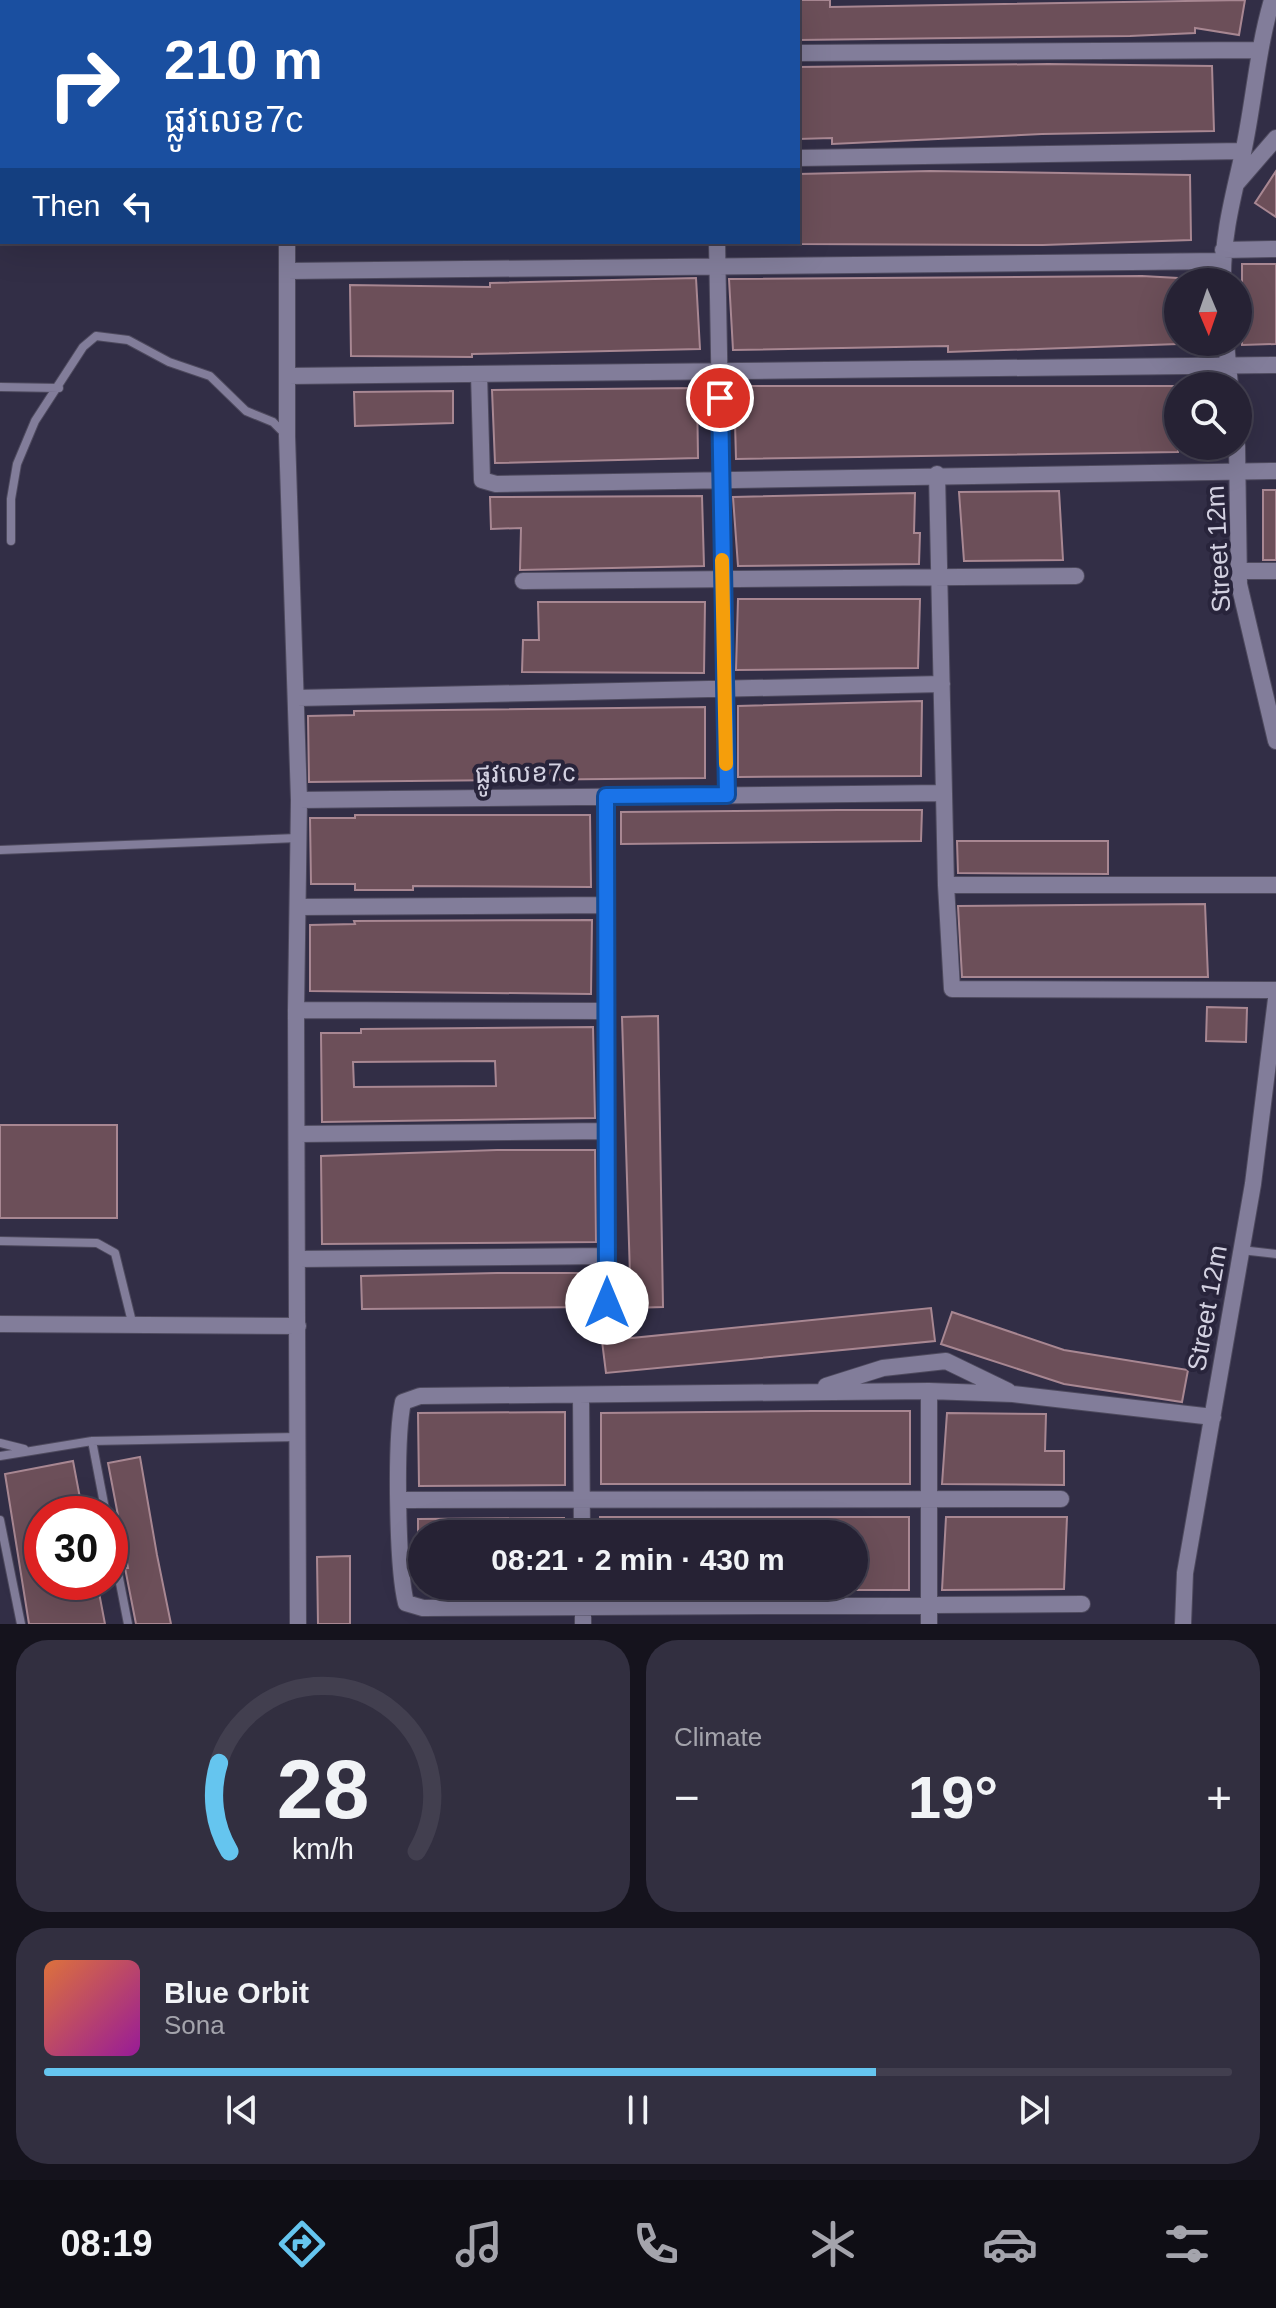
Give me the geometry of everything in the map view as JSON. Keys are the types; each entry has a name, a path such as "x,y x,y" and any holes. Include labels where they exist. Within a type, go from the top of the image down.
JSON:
{"street":[{"path":"1223,268 1258,50 1272,0"},
{"path":"800,53 1258,50"},
{"path":"1234,187 1276,138"},
{"path":"800,158 1243,151"},
{"path":"287,244 287,436 299,800 296,1010 298,1624"},
{"path":"717,244 727,795"},
{"path":"287,271 1223,256 1276,249"},
{"path":"1227,356 1229,372"},
{"path":"288,376 1276,365"},
{"path":"479,374 482,480 496,484 937,474 1276,471"},
{"name":"Street 12m","path":"1238,460 1238,571 1247,626 1269,682 1276,741"},
{"path":"937,474 946,885 952,989 1276,990"},
{"path":"1238,571 1276,571"},
{"path":"523,581 1076,576"},
{"path":"297,698 942,684"},
{"name":"ផ្លូវលេខ7c","path":"299,800 944,793"},
{"path":"606,796 607,1303"},
{"path":"946,885 1276,885"},
{"path":"299,907 606,905"},
{"name":"Street 12m","path":"1183,1624 1185,1573 1241,1250 1270,1106 1276,999"},
{"path":"296,1010 607,1011"},
{"path":"298,1134 607,1131"},
{"path":"298,1259 607,1256"},
{"path":"0,1324 298,1326"},
{"path":"806,1392 883,1368 946,1361 1013,1394"},
{"path":"1082,1604 423,1608 406,1603 400,1500 399,1419 403,1402 420,1396 929,1391 1013,1394 1213,1417"},
{"path":"929,1391 929,1624"},
{"path":"581,1396 582,1520"},
{"path":"400,1500 1061,1499"},
{"path":"583,1600 583,1624"}],"lane":[{"path":"11,541 11,499 17,464 35,421 83,347 96,336 128,340 169,362 210,376 246,411 273,422 287,436"},
{"path":"0,387 59,388"},
{"path":"0,850 297,838"},
{"path":"0,1241 97,1243 115,1253 133,1326"},
{"path":"1241,1250 1276,1254"},
{"path":"0,1456 92,1441 298,1437"},
{"path":"92,1441 103,1496"},
{"path":"0,1443 29,1450"},
{"path":"0,1520 21,1624"},
{"path":"123,1600 128,1624"}],"building":[{"path":"800,0 830,0 830,7 1245,0 1239,35 1195,28 1195,33 800,40"},
{"path":"1212,66 1214,131 1042,134 832,144 832,138 800,139 800,67"},
{"path":"930,171 1190,175 1191,240 1043,245 798,244 800,174"},
{"path":"1276,171 1276,217 1255,203"},
{"path":"1242,264 1276,264 1276,344 1252,345 1252,268 1242,268"},
{"path":"1164,277 1164,344 948,352 948,346 733,350 729,279"},
{"path":"696,278 700,349 472,354 472,357 351,356 350,285 490,287 490,283"},
{"path":"734,386 1164,386 1164,452 736,459"},
{"path":"697,388 698,458 495,463 492,390"},
{"path":"453,391 453,423 355,426 354,392"},
{"path":"1263,490 1276,490 1276,560 1263,560"},
{"path":"1059,491 1063,560 964,561 959,492"},
{"path":"915,493 914,533 920,533 919,564 738,566 733,497"},
{"path":"702,496 704,566 520,570 521,528 491,529 490,497"},
{"path":"738,599 920,599 918,668 736,670"},
{"path":"538,602 705,602 704,673 522,672 523,640 539,640"},
{"path":"922,701 921,776 738,777 738,706"},
{"path":"705,707 705,778 309,782 308,716 354,715 354,711"},
{"path":"922,810 921,841 621,844 621,812"},
{"path":"355,815 590,815 591,887 413,886 413,890 355,890 355,884 311,884 310,818 355,818"},
{"path":"957,841 1108,841 1108,874 958,873"},
{"path":"1205,904 1208,977 962,977 958,906"},
{"path":"592,920 591,994 310,991 310,925 355,924 354,921"},
{"path":"1207,1007 1247,1008 1246,1042 1206,1041"},
{"path":"658,1016 663,1307 631,1308 622,1017"},
{"path":"593,1027 595,1118 322,1122 321,1033 361,1033 361,1029","holes":["495,1061 496,1086 354,1087 353,1062"]},
{"path":"0,1125 117,1125 117,1218 0,1218"},
{"path":"595,1150 596,1242 322,1244 321,1156"},
{"path":"595,1273 595,1307 362,1309 361,1276"},
{"path":"931,1308 935,1341 606,1373 602,1341"},
{"path":"952,1312 1064,1350 1188,1370 1182,1402 1064,1384 941,1344"},
{"path":"910,1411 910,1484 601,1484 601,1413"},
{"path":"565,1412 565,1485 419,1486 418,1413"},
{"path":"947,1413 1046,1414 1045,1451 1064,1451 1064,1485 942,1484"},
{"path":"140,1457 171,1624 136,1624 128,1583 128,1496 114,1496 108,1463"},
{"path":"73,1461 80,1496 24,1496 24,1593 5,1474"},
{"path":"600,1517 909,1517 909,1590 868,1590 868,1520 600,1520"},
{"path":"946,1517 1067,1517 1064,1589 942,1590"},
{"path":"564,1518 564,1520 418,1520"},
{"path":"350,1556 350,1624 318,1624 317,1557"},
{"path":"25,1600 100,1600 105,1624 29,1624"}],"slow traffic":[{"path":"722,560 726,764"}],"route":[{"path":"607,1303 606,796 727,795 720,398"}]}
